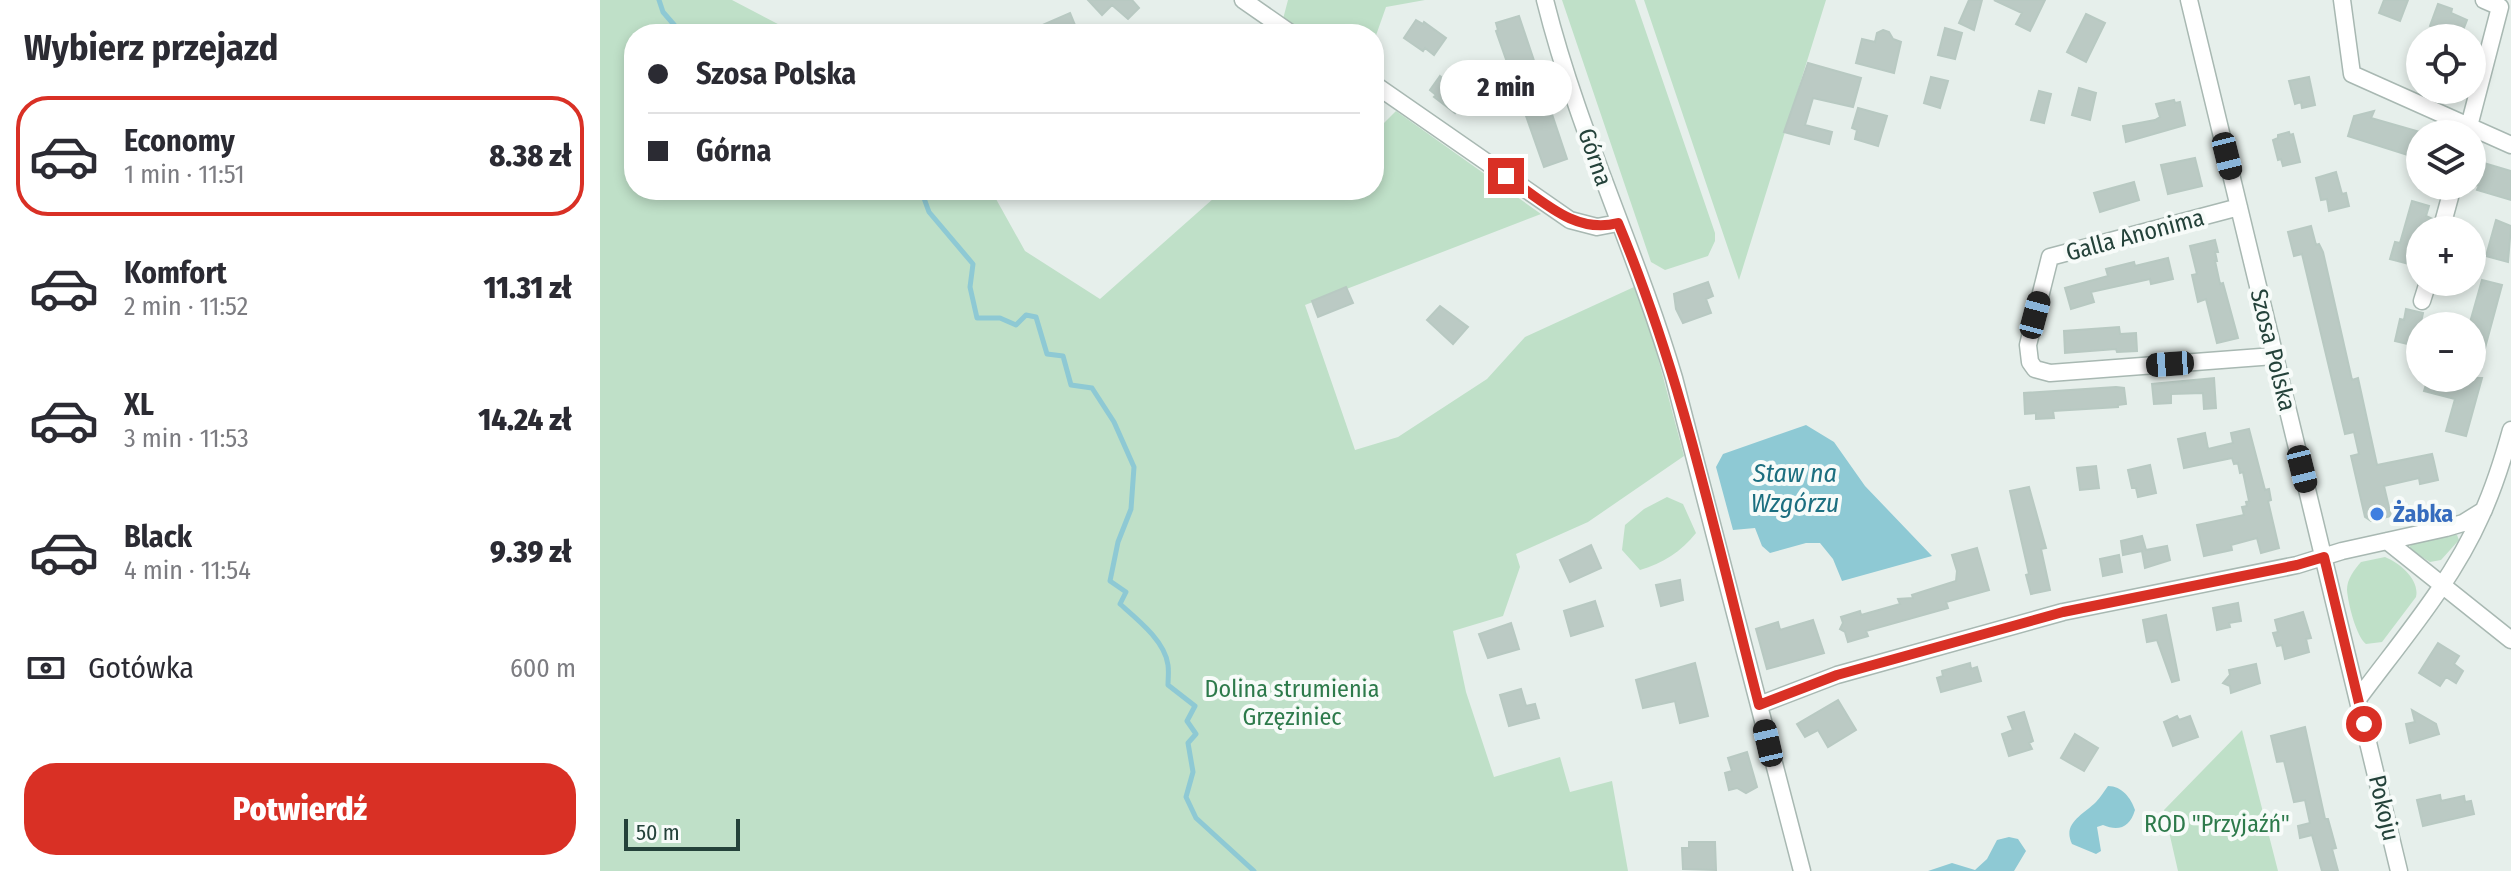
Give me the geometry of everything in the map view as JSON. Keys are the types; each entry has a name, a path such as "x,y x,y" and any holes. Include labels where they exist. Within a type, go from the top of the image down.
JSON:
{"street":[{"path":"1243,0 1278,24"},
{"name":"Górna","path":"1545,0 1557,46 1674,378 1802,871"},
{"name":"Szosa Polska","path":"2189,0 2358,699"},
{"path":"2342,0 2352,74 2447,120"},
{"path":"2471,120 2500,7 2484,0"},
{"path":"1384,91 1570,220 1597,227 1618,223"},
{"path":"2486,136 2511,145"},
{"name":"Galla Anonima","path":"2239,207 2050,257 2027,353 2035,369 2050,373 2274,356"},
{"path":"2422,301 2424,296"},
{"path":"2358,699 2441,585 2468,542 2484,510 2511,430"},
{"path":"1759,705 1837,675 2063,612 2297,565 2446,528 2463,523 2484,510"},
{"path":"2446,528 2462,532 2468,542"},
{"path":"2387,541 2511,640"},
{"name":"Pokoju","path":"2358,699 2399,871"}],"green space":[{"name":"Dolina strumienia Grzęziniec","path":"600,0 732,0 778,24 624,24 624,200 997,200 1025,251 1100,299 1212,200 1384,200 1384,123 1396,111 1541,214 1305,305 1355,450 1398,437 1487,379 1525,337 1634,287 1644,305 1684,456 1588,522 1516,554 1520,567 1503,616 1453,631 1466,692 1494,777 1560,757 1570,792 1612,781 1628,871 600,871"},
{"path":"1288,0 1425,0 1386,7 1380,24 1292,24 1283,19"},
{"path":"1562,0 1635,0 1715,233 1708,256 1665,270 1651,262"},
{"path":"1644,0 1826,0 1739,280 1731,257"},
{"path":"1667,497 1683,504 1696,533 1671,556 1640,570 1622,550 1625,525 1644,509"},
{"path":"2457,535 2459,540 2441,560 2430,562 2409,549 2411,544"},
{"path":"2385,557 2397,563 2412,578 2416,597 2382,642 2366,644 2353,619 2347,586 2361,562"},
{"name":"ROD \"Przyjaźń\"","path":"2242,730 2278,871 2178,871 2164,810"}],"water":[{"name":"Staw na Wzgórzu","path":"1806,425 1834,442 1865,486 1932,556 1842,581 1833,559 1820,543 1806,543 1770,553 1762,546 1755,528 1733,530 1716,467 1723,454"},
{"path":"2108,786 2118,788 2125,794 2135,810 2123,826 2097,827 2101,851 2096,854 2072,844 2070,830 2075,820 2096,802"},
{"path":"2009,837 2018,839 2026,851 2014,871 1928,871 1952,863 1975,870 1987,859 1997,840"}],"building":[{"path":"1088,0 1132,0 1139,8 1128,19 1112,5 1102,15"},
{"path":"1969,0 1982,0 1974,30 1959,23"},
{"path":"1994,0 2045,0 2030,31 2016,24 2022,13"},
{"path":"2384,0 2408,0 2400,21 2379,13"},
{"path":"2438,4 2467,20 2465,24 2431,24"},
{"path":"1070,13 1075,24 1045,24"},
{"path":"2086,14 2105,23 2086,62 2067,52"},
{"path":"1519,16 1567,159 1544,167 1496,31 1496,23"},
{"path":"1416,20 1424,22 1446,38 1434,55 1404,38"},
{"path":"1945,28 1962,33 1955,59 1938,55"},
{"path":"1883,30 1901,42 1894,73 1856,63 1862,39 1875,42 1877,33"},
{"path":"1808,63 1861,78 1853,107 1813,98 1805,125 1832,132 1829,144 1784,132"},
{"path":"1440,76 1466,97 1464,100 1469,109 1459,107 1455,113 1434,97 1436,95 1430,90"},
{"path":"1931,77 1948,81 1940,108 1924,103"},
{"path":"2309,77 2315,105 2302,108 2301,102 2295,104 2289,81"},
{"path":"2079,88 2096,93 2090,120 2072,115"},
{"path":"2039,91 2051,94 2044,123 2031,120"},
{"path":"2174,100 2175,103 2180,102 2185,125 2126,142 2123,126 2155,120 2160,117 2156,104"},
{"path":"1858,108 1887,116 1878,146 1855,139 1857,130 1852,128"},
{"path":"2374,111 2371,118 2406,128 2406,155 2348,136 2354,116"},
{"path":"2289,132 2293,134 2300,162 2283,166 2281,159 2278,160 2273,140"},
{"path":"2195,158 2202,186 2168,194 2161,165"},
{"path":"2486,164 2511,171 2511,200 2486,193"},
{"path":"2336,172 2349,206 2329,211 2327,199 2321,200 2316,178"},
{"path":"2134,182 2139,200 2100,212 2094,193"},
{"path":"2412,201 2429,206 2426,216 2408,216"},
{"path":"2496,220 2511,226 2508,262 2486,256"},
{"path":"2406,222 2406,263 2390,259 2395,242 2400,243"},
{"path":"2311,226 2316,245 2319,244 2323,252 2352,380 2358,378 2377,465 2432,454 2438,480 2420,484 2419,478 2384,486 2391,516 2371,521 2365,517 2351,456 2359,454 2354,432 2345,434 2302,254 2294,256 2288,232"},
{"path":"2215,240 2220,284 2223,283 2238,338 2217,343 2206,299 2198,302 2192,275 2197,274 2190,246"},
{"path":"2168,258 2173,279 2151,284 2150,279 2091,292 2094,302 2071,309 2065,288 2108,276 2106,269"},
{"path":"2486,281 2502,285 2486,344 2486,312 2473,312 2477,296 2486,296"},
{"path":"1708,282 1713,296 1706,299 1711,313 1683,323 1676,309 1674,294"},
{"path":"1346,287 1353,303 1318,317 1312,301"},
{"path":"1440,306 1468,327 1453,344 1427,320"},
{"path":"2406,309 2419,312 2406,312 2406,344 2395,341 2400,319 2404,320"},
{"path":"2119,327 2120,334 2136,333 2137,351 2117,352 2116,349 2065,353 2064,331"},
{"path":"2214,378 2216,408 2204,409 2203,393 2171,394 2171,403 2154,404 2152,384"},
{"path":"2124,388 2126,404 2118,407 2053,411 2054,418 2036,419 2036,413 2025,414 2024,393"},
{"path":"2428,392 2478,392 2466,436 2446,431 2455,399"},
{"path":"2249,429 2265,490 2269,489 2271,500 2268,501 2279,548 2261,553 2257,538 2231,545 2232,550 2204,556 2197,525 2244,515 2242,507 2247,506 2246,502 2249,501 2243,472 2240,473 2238,463 2234,464 2232,458 2184,468 2178,439 2205,433 2208,449 2233,443 2231,433"},
{"path":"2150,465 2156,493 2138,497 2136,488 2132,488 2128,470"},
{"path":"2096,466 2099,488 2080,490 2077,468"},
{"path":"2029,487 2046,548 2041,549 2050,590 2031,594 2010,491"},
{"path":"2142,536 2146,550 2167,546 2170,560 2145,568 2142,551 2123,555 2121,541"},
{"path":"1591,545 1601,568 1570,582 1560,560"},
{"path":"1977,548 1989,590 1946,602 1948,608 1866,631 1868,636 1848,642 1845,632 1840,629 1843,623 1841,617 1900,604 1898,599 1913,598 1912,595 1956,581 1957,571 1952,555"},
{"path":"2119,555 2122,572 2103,576 2100,559"},
{"path":"1680,580 1683,600 1661,606 1656,585"},
{"path":"1595,601 1603,626 1571,636 1564,611"},
{"path":"2238,603 2241,621 2217,630 2213,608"},
{"path":"2303,612 2311,638 2306,639 2309,652 2285,659 2282,645 2277,646 2273,633 2278,632 2275,620"},
{"path":"2166,615 2179,680 2172,682 2157,640 2147,642 2143,620"},
{"path":"1813,620 1824,653 1767,669 1756,629 1778,622 1780,630"},
{"path":"1511,623 1519,649 1488,658 1479,634"},
{"path":"2438,643 2459,656 2454,664 2463,671 2456,683 2446,677 2440,686 2419,673"},
{"path":"1695,663 1708,716 1680,723 1675,701 1643,708 1636,680"},
{"path":"1970,663 1971,669 1977,667 1981,681 1941,692 1937,678 1943,676 1942,671"},
{"path":"2256,664 2260,683 2231,693 2230,686 2223,683 2230,675 2229,670"},
{"path":"1521,689 1526,706 1535,704 1539,718 1509,726 1500,695"},
{"path":"1838,700 1856,730 1828,747 1818,730 1805,737 1797,724"},
{"path":"2412,710 2436,724 2439,734 2410,743 2406,724 2415,722"},
{"path":"2024,712 2033,741 2029,743 2032,749 2009,756 2002,734 2013,730 2008,717"},
{"path":"2177,716 2179,720 2190,716 2198,737 2173,746 2164,722"},
{"path":"2305,727 2325,819 2328,819 2336,848 2332,849 2338,871 2322,871 2312,835 2300,838 2298,826 2310,823 2305,800 2294,802 2284,761 2277,762 2271,736"},
{"path":"2075,734 2098,748 2084,771 2061,758"},
{"path":"1747,752 1757,787 1746,793 1737,788 1729,790 1725,773 1732,771 1728,758"},
{"path":"2440,795 2441,801 2464,796 2465,802 2471,801 2474,814 2423,826 2417,800"},
{"path":"1689,842 1715,842 1716,870 1683,869 1682,848 1689,848"}],"waterway":[{"path":"659,0 663,12 673,24"},
{"path":"925,200 929,212 973,264 970,287 977,318 1000,318 1016,325 1026,315 1036,317 1047,354 1063,356 1071,385 1092,388 1114,422 1134,467 1131,509 1118,542 1110,581 1126,592 1120,604 1162,647 1168,665 1168,685 1195,706 1187,721 1196,734 1188,743 1193,772 1186,797 1196,818 1254,871"}],"place":[{"name":"Żabka","path":"2377,514"}],"route":[{"path":"1506,176 1579,224 1597,227 1618,223 1641,278 1674,378 1759,705 1837,675 2038,618 2324,557 2364,724"}]}
